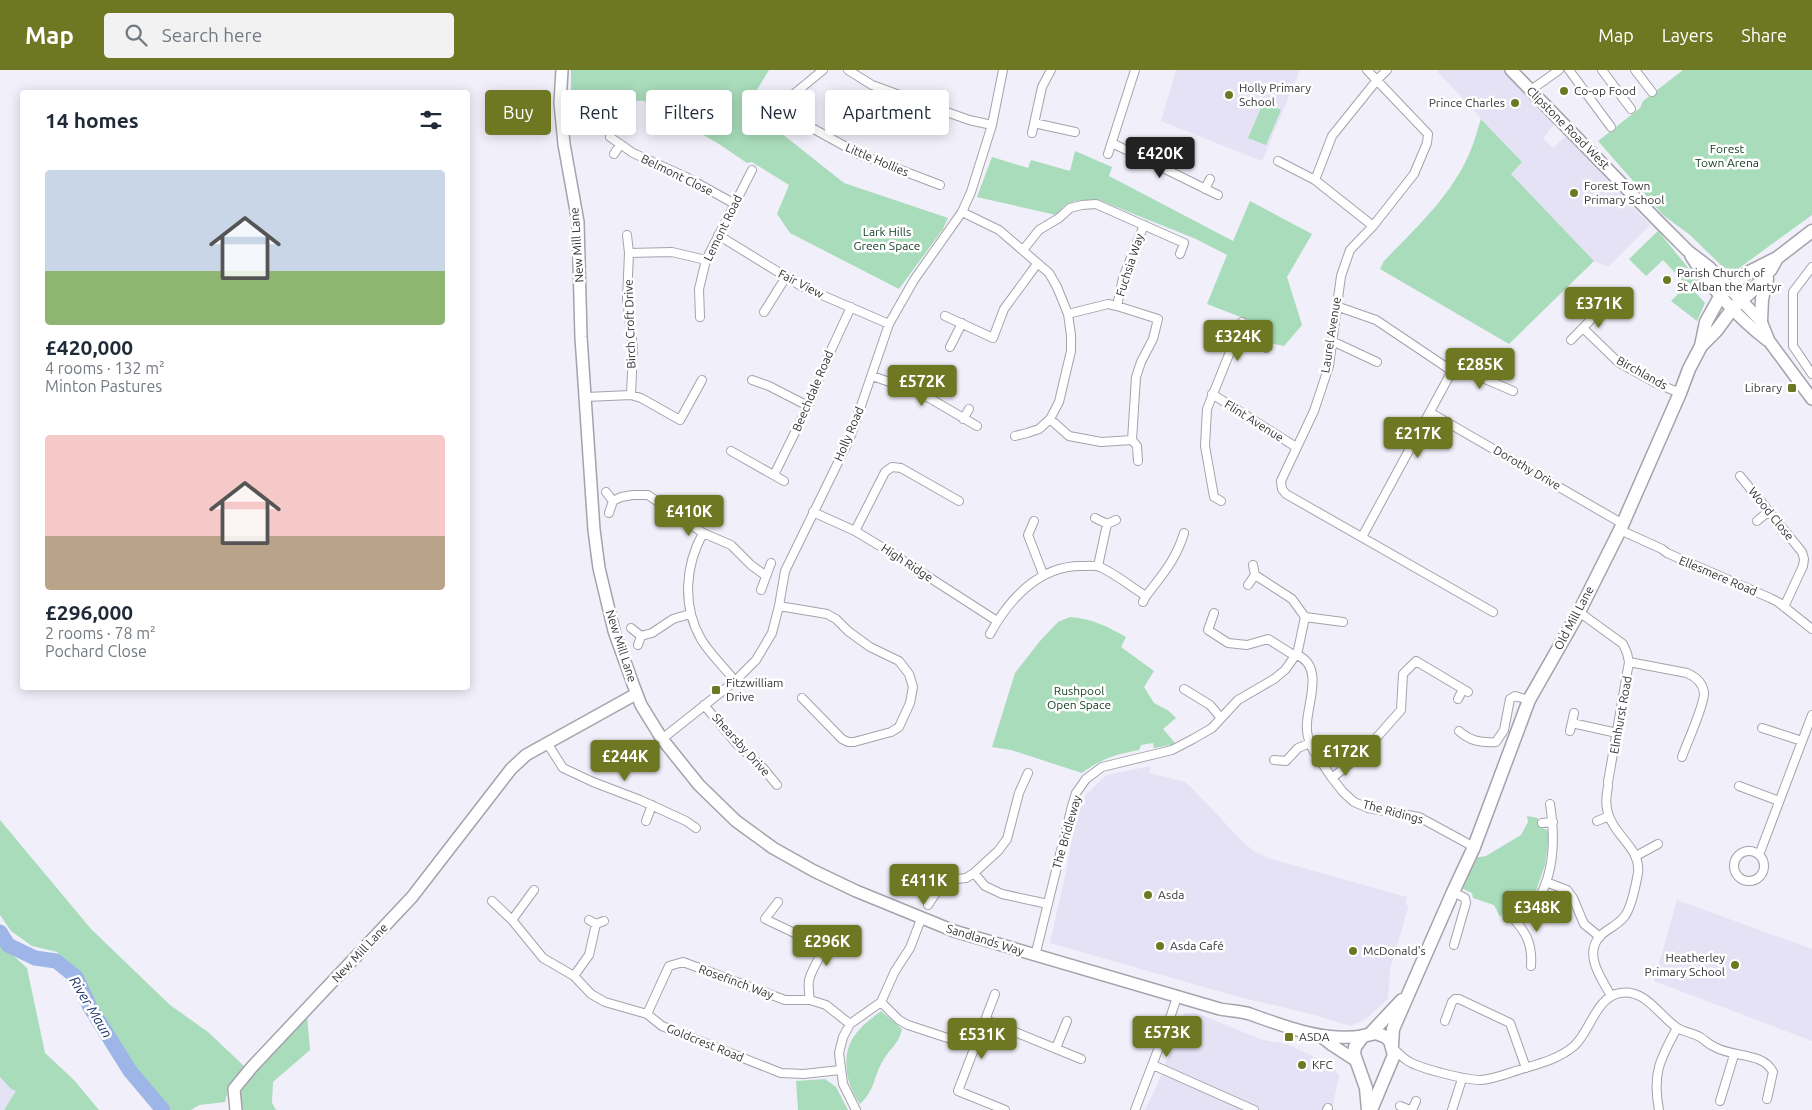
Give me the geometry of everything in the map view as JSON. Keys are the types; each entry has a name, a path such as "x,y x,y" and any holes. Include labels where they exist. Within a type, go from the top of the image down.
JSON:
{"main road":[{"path":"1732,297 1755,288 1774,264 1812,231"},
{"path":"1732,297 1747,273 1774,264"},
{"path":"1760,321 1764,287 1774,264"},
{"name":"Old Mill Lane","path":"1701,346 1706,322 1732,297"},
{"name":"Old Mill Lane","path":"1370,1110 1393,1059 1393,1029 1474,848 1529,700 1622,527 1680,393 1688,369 1701,346 1716,331 1732,297"},
{"name":"Old Mill Lane","path":"1370,1110 1355,1047 1407,995"},
{"path":"1367,1035 1381,1034 1386,1037 1393,1047"},
{"path":"1358,1064 1375,1073 1388,1067"}],"street":[{"name":"New Mill Lane","path":"236,1110 234,1089 252,1067 412,897 511,769 526,755 636,694 614,631 599,568 594,530 581,337 578,222 564,144 560,103 562,70"},
{"name":"Little Hollies","path":"823,70 795,93 786,104 812,128 859,154 940,185"},
{"path":"848,70 872,85 969,120 992,125"},
{"name":"Holly Road","path":"662,739 735,680 756,660 772,633 785,571 850,438 889,324 914,280 962,212 980,168 992,125 1002,70"},
{"path":"1032,133 1042,87 1051,70"},
{"path":"1108,154 1135,70"},
{"name":"Laurel Avenue","path":"1367,70 1428,134 1427,143 1414,174 1373,226 1350,250 1341,276 1329,366 1314,411 1281,482 1282,489 1286,494 1493,612"},
{"path":"1315,180 1332,136 1387,70"},
{"name":"Clipstone Road West","path":"1511,70 1688,251 1702,275 1760,321 1769,341 1812,399"},
{"path":"1531,90 1559,70"},
{"path":"1569,70 1611,126"},
{"path":"1602,70 1631,109"},
{"path":"1634,70 1652,92"},
{"path":"1034,123 1075,132"},
{"name":"Belmont Close","path":"610,137 633,153 686,177 735,204"},
{"path":"1112,143 1218,195"},
{"path":"614,154 620,145"},
{"path":"1278,161 1315,180 1373,226"},
{"name":"Lemont Road","path":"700,317 699,289 706,260 752,170"},
{"path":"1205,189 1210,179"},
{"path":"1023,250 1039,230 1059,218 1070,208 1096,204 1184,243 1180,254"},
{"path":"962,212 999,230 1049,273 1068,314 1072,335 1071,351 1060,402 1050,420 1039,429 1015,436"},
{"name":"Fuchsia Way","path":"1117,306 1123,278 1144,225"},
{"name":"Birch Croft Drive","path":"627,235 629,253 626,300 633,349 631,395"},
{"name":"Fair View","path":"718,235 801,286 889,324"},
{"path":"629,253 672,252 706,260"},
{"path":"945,316 993,338 1004,309 1037,264"},
{"path":"1812,266 1793,292 1793,346 1812,374"},
{"path":"764,312 786,277"},
{"name":"Clipstone Road West","path":"1732,297 1748,326 1769,341"},
{"path":"1571,340 1584,329 1610,300"},
{"path":"1068,314 1108,304 1158,320 1153,339 1141,362 1136,377 1132,440 1137,446 1138,461"},
{"path":"1336,306 1376,320 1452,371 1478,376 1513,391"},
{"name":"Beechdale Road","path":"774,475 808,406 851,307"},
{"name":"Flint Avenue","path":"1221,501 1214,497 1205,446 1207,409 1242,322"},
{"path":"950,347 962,324"},
{"name":"Birchlands","path":"1584,329 1618,362 1658,384 1680,393"},
{"path":"1238,335 1266,348"},
{"path":"1332,342 1377,362"},
{"path":"1362,537 1452,371"},
{"path":"872,376 919,392 977,426"},
{"path":"586,397 631,395 641,398 680,420 702,380"},
{"path":"752,380 769,386 808,406"},
{"name":"Flint Avenue","path":"1212,394 1296,448"},
{"path":"964,419 969,409"},
{"name":"Dorothy Drive","path":"1431,412 1622,527"},
{"path":"1050,420 1069,436 1101,442 1132,440"},
{"path":"731,451 784,481"},
{"path":"855,530 885,472 892,467 901,468 959,501"},
{"name":"Wood Close","path":"1740,476 1802,552 1803,566 1784,607"},
{"path":"606,492 613,501"},
{"path":"609,513 613,501 621,497 648,495 704,533 731,545 751,565 766,576"},
{"path":"1757,521 1769,511"},
{"name":"High Ridge","path":"813,512 855,530 997,621"},
{"path":"1095,518 1106,524"},
{"path":"1106,524 1116,520"},
{"path":"1034,521 1028,535 1043,574"},
{"path":"1098,566 1106,524"},
{"name":"Ellesmere Road","path":"1622,527 1667,553 1770,598 1812,629"},
{"path":"704,533 697,545 690,565 687,588 690,614 701,640 735,680"},
{"path":"990,634 997,621 1019,592 1043,574 1071,566 1098,566 1144,599 1171,564 1180,548 1184,533"},
{"path":"761,590 771,563"},
{"path":"1253,565 1255,575 1292,599 1305,617 1343,622"},
{"path":"1248,585 1255,575"},
{"path":"779,606 827,614 836,619 848,631 870,646 899,661 909,674 913,687 910,703 899,727 891,732 854,742 842,739 802,698"},
{"name":"Elmhurst Road","path":"1578,612 1623,644 1629,662 1606,797 1609,816"},
{"name":"The Ridings","path":"1214,613 1208,630 1228,644 1247,645 1268,639 1310,665 1313,675 1306,726 1310,743 1332,778 1354,802 1368,808 1419,817 1474,848"},
{"path":"641,636 652,633 673,619 690,614"},
{"path":"1296,655 1305,617"},
{"path":"632,628 641,636"},
{"path":"638,645 641,636"},
{"name":"The Bridleway","path":"1035,956 1072,806 1076,794 1086,779 1102,768 1172,750 1212,728 1238,700 1274,679 1285,670 1296,655"},
{"path":"1332,778 1364,752 1401,710 1403,674 1416,661 1465,690 1458,699"},
{"path":"1629,662 1687,673 1699,681 1704,693 1703,700 1681,751"},
{"path":"1184,689 1210,705 1222,718"},
{"name":"Sandlands Way","path":"636,694 662,739 699,785 736,821 773,848 822,876 954,931 1177,997 1226,1010 1249,1013 1259,1018 1322,1037"},
{"path":"1459,731 1467,738 1484,743 1496,742 1504,730 1510,699 1515,696 1529,700"},
{"name":"Shearsby Drive","path":"704,705 736,743 763,768 777,786"},
{"path":"1570,731 1574,713"},
{"path":"1759,855 1812,715"},
{"path":"1572,723 1617,733"},
{"path":"1762,728 1802,741"},
{"path":"547,743 562,768 652,805 686,821 696,828"},
{"path":"1274,760 1289,764 1298,748 1310,743"},
{"path":"928,904 941,885 949,880 966,878 998,851 1007,838 1020,792 1028,773"},
{"path":"1739,786 1779,801"},
{"path":"1516,921 1536,903 1546,882 1553,848 1553,822 1550,804"},
{"path":"646,821 652,805"},
{"path":"1597,821 1609,816 1636,856 1638,863 1638,873 1628,912 1623,919 1600,937 1592,954 1595,965 1611,996"},
{"path":"1542,824 1553,822"},
{"path":"1636,856 1658,844"},
{"path":"1750,851 1759,855 1764,863 1764,868 1759,877 1750,881 1737,875 1734,866 1740,853 1750,851"},
{"path":"974,873 985,886 1002,894 1048,904"},
{"path":"1546,882 1567,890 1573,898 1584,924 1600,937"},
{"path":"512,920 534,890"},
{"path":"1453,892 1464,898 1466,903 1453,935 1454,945"},
{"name":"Goldcrest Road","path":"492,902 512,920 543,958 574,976 591,994 605,1002 647,1014 662,1026 781,1073 804,1074 840,1070"},
{"path":"778,902 765,919 826,948"},
{"path":"1508,912 1526,933 1532,952 1531,966"},
{"path":"856,1110 845,1090 840,1070 839,1053 843,1037 850,1024 881,1002 895,971 910,948 922,919"},
{"path":"574,976 589,955 593,922 604,921"},
{"path":"810,1000 809,981 814,967 834,934"},
{"name":"Rosefinch Way","path":"647,1014 669,966 683,962 785,1000 810,1000 826,1005 850,1024"},
{"path":"1393,1047 1409,1062 1462,1079 1483,1080 1553,1058 1574,1046 1584,1034 1601,1005 1611,996 1620,992 1629,993 1646,999 1677,1028 1700,1037 1714,1048 1734,1055 1754,1057 1770,1066 1774,1072 1767,1099"},
{"path":"995,994 958,1091 1005,1110"},
{"path":"1135,1110 1177,997"},
{"path":"1444,1021 1455,999 1513,1020 1526,1068"},
{"path":"881,1002 908,1025 975,1047"},
{"path":"986,1020 1082,1059"},
{"path":"1056,1048 1067,1020"},
{"path":"1659,1110 1656,1082 1662,1056 1677,1028"},
{"path":"1322,1037 1352,1038 1367,1035"},
{"path":"1322,1037 1358,1064"},
{"path":"1720,1101 1734,1055"},
{"path":"1388,1067 1409,1062"},
{"path":"1152,1065 1254,1110"},
{"path":"1452,1110 1462,1079"},
{"path":"1400,1106 1411,1110 1416,1101"}],"shaded area":[{"name":"Holly Primary School","path":"1176,70 1300,70 1262,161 1161,121"},
{"name":"Forest Town Primary School","path":"1438,70 1506,70 1555,123 1543,138 1553,148 1566,136 1650,225 1608,267 1594,261 1511,174 1522,162"},
{"path":"1151,766 1149,773 1185,782 1190,786 1243,842 1255,852 1271,859 1407,897 1405,904 1409,905 1390,969 1388,999 1367,1018 1351,1026 1307,1013 1235,996 1050,943 1079,802 1106,775"},
{"name":"Heatherley Primary School","path":"1677,900 1812,949 1812,1041 1654,981"},
{"path":"1196,1013 1263,1040 1287,1044 1333,1066 1339,1076 1332,1110 1145,1110 1158,1083 1184,1014"},
{"path":"0,1077 11,1089 17,1091 4,1110 0,1110"}],"green space":[{"name":"Lark Hills Green Space","path":"571,70 769,70 757,90 742,90 742,135 784,135 844,183 948,218 943,229 899,289 790,233 777,214 789,185 752,162 747,163 703,135 732,135 732,90 646,90 646,102 636,101 636,90 571,90"},
{"name":"Forest Town Arena","path":"1683,70 1812,70 1812,215 1735,271 1723,267 1690,235 1663,215 1598,141 1640,108 1643,101"},
{"path":"1263,103 1281,110 1266,145 1248,138"},
{"path":"1481,119 1522,162 1511,174 1594,261 1509,344 1380,269 1384,261 1421,223 1453,183 1470,152"},
{"path":"1075,151 1112,167 1109,176 1233,241 1250,201 1312,234 1287,277 1302,325 1284,346 1250,336 1246,326 1248,320 1207,304 1227,255 1196,239 1099,200 1075,201 1065,205 1056,215 977,197 992,157 1028,168 1031,160 1070,171"},
{"path":"1658,231 1703,286 1696,293 1705,303 1697,321 1671,301 1687,285 1663,260 1646,276 1629,259"},
{"name":"Rushpool Open Space","path":"1070,617 1086,619 1126,637 1121,647 1154,671 1144,687 1154,703 1169,711 1176,718 1163,729 1176,744 1154,748 1153,743 1141,745 1139,750 1109,758 1082,773 1011,750 992,747 1015,673 1040,641 1058,622"},
{"path":"1527,816 1538,818 1539,827 1547,830 1549,835 1545,865 1535,894 1516,914 1510,906 1500,917 1494,905 1473,898 1472,893 1463,889 1473,858 1486,856 1521,835 1528,822"},
{"path":"0,820 91,929 170,1005 208,1032 245,1067 229,1085 225,1102 199,1105 191,1110 171,1110 138,1070 98,1011 79,974 57,952 32,946 11,931 0,915"},
{"path":"0,941 27,968 45,1053 74,1080 99,1110 4,1110 16,1091 11,1089 0,1077"},
{"path":"881,1011 902,1029 901,1034 880,1065 872,1088 860,1104 848,1079 847,1052 857,1032"},
{"path":"307,1015 310,1050 273,1082 272,1103 276,1110 239,1110 237,1095 243,1082"},
{"path":"825,1079 836,1087 848,1110 798,1110 796,1081"}],"waterway":[{"name":"River Maun","path":"0,932 8,945 35,958 56,961 76,977 90,1007 130,1071 163,1110"}],"place":[{"name":"Co-op Food","path":"1564,91"},
{"name":"Holly Primary School","path":"1229,95"},
{"name":"Prince Charles","path":"1515,103"},
{"name":"Forest Town Primary School","path":"1574,193"},
{"name":"Parish Church of St Alban the Martyr","path":"1667,280"},
{"name":"Library","path":"1792,388"},
{"name":"Fitzwilliam Drive","path":"716,690"},
{"name":"Asda","path":"1148,895"},
{"name":"Asda Café","path":"1160,946"},
{"name":"McDonald's","path":"1353,951"},
{"name":"Heatherley Primary School","path":"1735,965"},
{"name":"ASDA","path":"1289,1037"},
{"name":"KFC","path":"1302,1065"}]}
